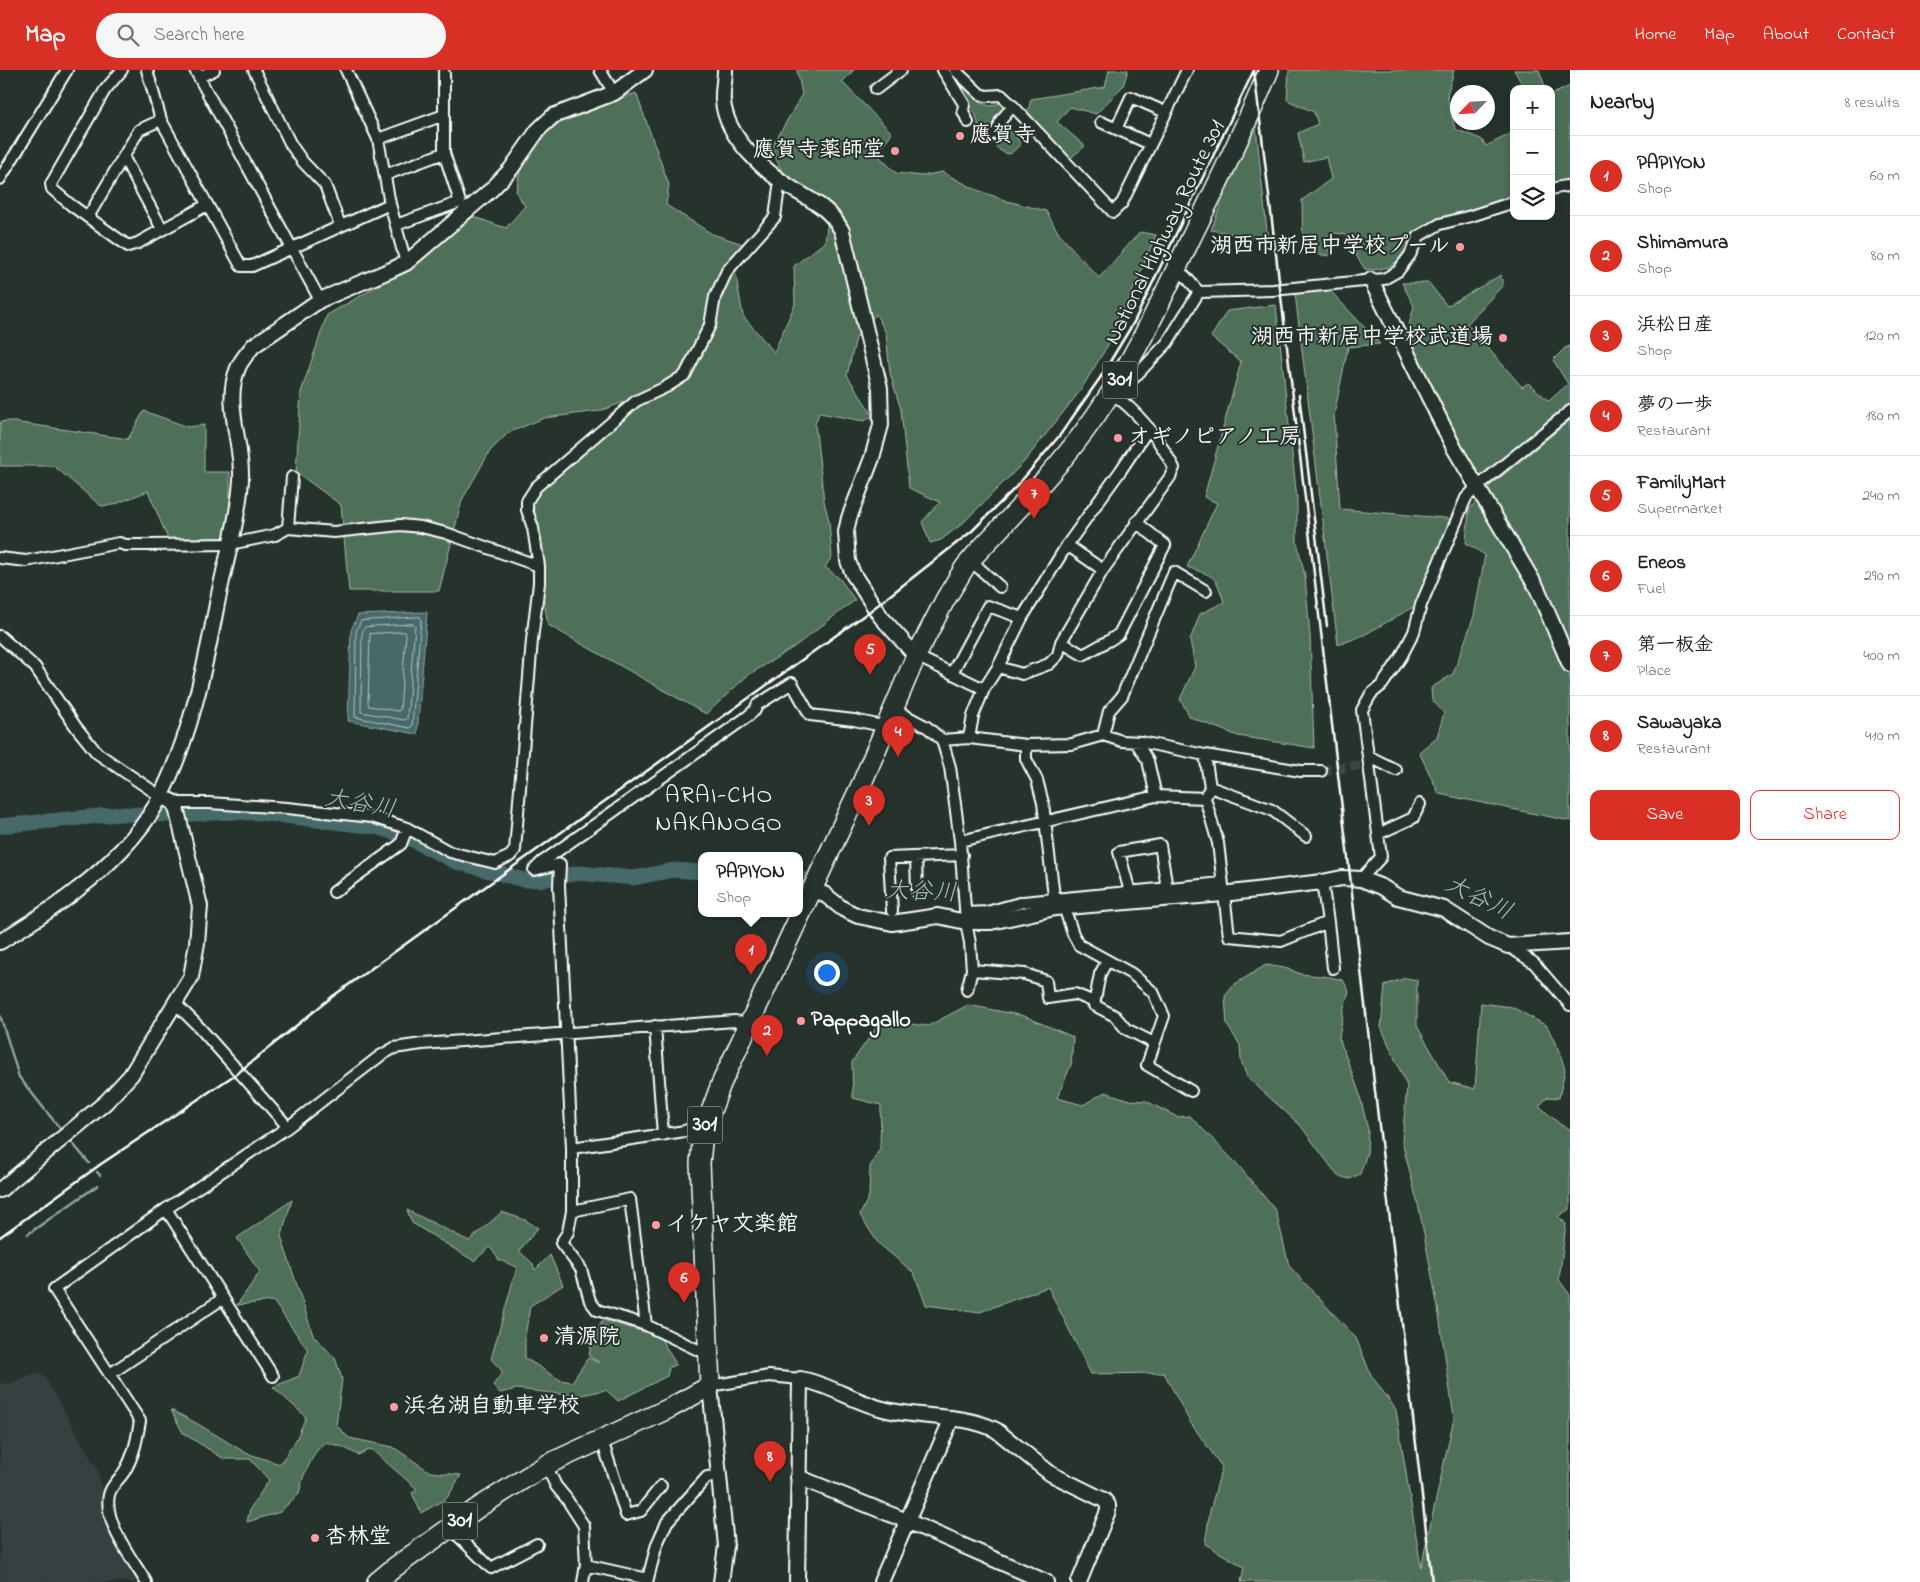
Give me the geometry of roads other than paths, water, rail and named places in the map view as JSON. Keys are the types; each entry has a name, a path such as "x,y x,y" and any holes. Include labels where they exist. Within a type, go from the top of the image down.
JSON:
{"highway":[{"name":"National Highway Route 301","path":"803,911 891,719 916,656 945,600 970,560 1058,465 1116,385 1176,271 1253,109 1269,70"},
{"name":"National Highway Route 301","path":"710,1386 700,1163 702,1138 721,1084 800,917"},
{"name":"301","path":"377,1582 395,1567 501,1492 546,1465 670,1408 710,1386"}],"street":[{"path":"0,179 67,70"},
{"path":"122,70 105,90 52,184 54,192 128,246 138,243 207,205"},
{"path":"147,70 161,120 241,266 252,266 390,204"},
{"path":"214,70 197,74 320,300"},
{"path":"254,70 291,145 303,162 325,185 340,225"},
{"path":"346,70 378,139 390,204 406,262"},
{"path":"600,70 614,93"},
{"path":"0,942 78,890 111,859 142,824 156,804 184,746 200,688 230,544 241,477 232,402 234,380 238,366 253,346 320,300 406,262 492,189 511,169 538,130 553,116 614,93 645,70"},
{"path":"725,70 722,100 728,124 741,143 780,180 830,212 842,230 880,388 881,425 872,458 849,518 846,532 848,561 852,574 881,617 916,656 984,689"},
{"path":"876,89 901,70"},
{"path":"943,70 964,104 963,111 968,122"},
{"path":"956,70 980,94 1000,96 1013,106 1113,212 1122,204 1187,70"},
{"path":"396,225 460,202 444,153 444,73"},
{"path":"1116,129 1131,96 1165,112"},
{"path":"986,137 997,132 1001,120 1013,106"},
{"path":"378,139 444,115"},
{"path":"88,217 139,130 161,120"},
{"path":"1101,122 1150,144"},
{"path":"385,175 444,153"},
{"path":"124,158 162,229"},
{"path":"0,636 34,667 76,727 97,753 160,796 174,803 208,803 372,817 407,828 450,852 495,863 510,856 515,850 539,566 533,528 527,510 527,501 543,480 636,401 666,387 685,375 710,325 715,297 727,271 775,217 780,180"},
{"path":"1555,188 1570,187"},
{"path":"1199,292 1273,290 1384,279 1398,271 1410,255 1420,236 1440,224 1510,203"},
{"path":"1176,271 1185,276 1199,292"},
{"path":"1371,280 1454,448 1537,588 1570,665"},
{"path":"998,667 1022,674 1049,664 1058,655 1061,642 1103,570 1170,477 1174,468 1149,428 1122,400 1116,385 1130,382 1168,344 1199,292"},
{"path":"1362,879 1381,857 1366,762 1362,710 1371,694 1382,685 1414,632 1421,605 1466,498 1477,486 1570,411"},
{"path":"969,738 973,716 984,689 998,667 1022,618 1067,545 1149,428"},
{"path":"288,528 292,477"},
{"path":"1061,642 1083,655 1110,640 1122,629 1165,545 1136,522"},
{"path":"0,558 26,561 118,543 125,545 230,544 275,535 288,528 334,532 400,525 421,527 446,533 539,566"},
{"path":"1067,545 1103,570"},
{"path":"970,560 1000,587"},
{"path":"1103,735 1109,711 1122,696 1174,572 1206,591"},
{"path":"952,673 988,606 1022,618"},
{"path":"708,1349 698,1350 646,1325 597,1310 590,1300 581,1269 561,1244 568,1232 572,1210 572,1148 558,886 560,864 534,870 549,857 747,716 755,710 757,705 792,683 810,715 854,720 891,719 927,727 942,740 950,767 962,855 972,970 967,990"},
{"path":"942,740 969,738 1026,745 1072,744 1103,735 1122,741 1301,771 1321,771"},
{"path":"1136,742 1148,761 1156,796"},
{"path":"1026,745 1026,759 1037,780 1046,822 1057,905 1079,945 1132,974 1153,992 1164,1016 1147,1065 1191,1091"},
{"path":"1205,755 1210,787 1205,798 1218,843 1229,936 1281,941 1328,922"},
{"path":"1366,762 1396,770"},
{"path":"1210,787 1272,810 1306,836"},
{"path":"960,841 1156,796 1205,798"},
{"path":"0,1190 106,1102 131,1075 191,978 197,943 200,906 182,828 174,803"},
{"path":"1378,834 1413,818 1420,804"},
{"path":"334,892 401,844 407,828"},
{"path":"1130,892 1119,852 1160,845 1167,888"},
{"path":"892,911 890,858 962,855"},
{"path":"916,857 917,892"},
{"path":"1057,905 1223,888 1322,882 1342,878 1362,879 1398,897 1444,909 1488,938 1508,946 1534,963 1570,1005"},
{"path":"1322,882 1333,968"},
{"path":"815,885 843,910 858,916 892,923 938,916 966,917 991,922 1057,905 1130,892 1167,888 1223,888"},
{"path":"1508,946 1570,942"},
{"path":"1094,1002 1100,974 1107,961"},
{"path":"972,970 1025,974 1046,981 1048,998 1075,994 1094,1002 1094,1005 1115,1016 1126,1029 1154,1043"},
{"path":"176,1004 199,1027 288,1127"},
{"path":"146,1582 117,1535 111,1519 109,1495 136,1447 140,1421 54,1289 166,1209 288,1127 380,1056 394,1048 422,1044 735,1020 750,1024"},
{"path":"655,1026 664,1135"},
{"path":"572,1148 664,1135 685,1131 706,1123"},
{"path":"572,1210 630,1199 646,1325"},
{"path":"166,1209 273,1376"},
{"path":"110,1374 222,1299"},
{"path":"720,1582 726,1546 710,1386 769,1376 800,1378 815,1382 880,1409 952,1418 987,1426 996,1430 1051,1474 1104,1500 1108,1505 1108,1511 1079,1582"},
{"path":"798,1582 800,1378"},
{"path":"881,1582 952,1418"},
{"path":"602,1440 626,1515 641,1511 661,1486"},
{"path":"546,1465 556,1486 584,1526 586,1565 583,1582"},
{"path":"586,1565 648,1580 656,1544 667,1522 707,1477 719,1476"},
{"path":"798,1477 907,1521 1046,1582"},
{"path":"450,1528 491,1568 537,1544"}],"water":[{"path":"427,612 417,734 348,721 351,630 358,615"}],"waterway":[{"name":"大谷川","path":"0,826 119,814 259,813 377,827 405,836 456,862 524,880 547,879 578,873 634,878 673,870 698,872"},
{"name":"大谷川","path":"991,916 1023,907 1044,904"},
{"path":"0,1015 19,1077 62,1131"},
{"path":"69,1139 89,1163"},
{"path":"97,1172 100,1175"},
{"path":"28,1234 98,1185"}],"tunnel":[{"path":"1321,771 1360,765"}],"railway":[{"path":"1254,70 1432,1582"},
{"path":"0,1237 101,1164 239,1072 333,996 870,611 972,531 1017,486 1060,435 1100,378 1134,322 1254,70"},
{"path":"1299,395 1327,626"}],"place":[{"name":"應賀寺","path":"960,136"},
{"name":"應賀寺薬師堂","path":"895,151"},
{"name":"湖西市新居中学校プール","path":"1460,247"},
{"name":"湖西市新居中学校武道場","path":"1503,338"},
{"name":"オギノピアノ工房","path":"1118,438"},
{"name":"第一板金","path":"1034,519"},
{"name":"FamilyMart","path":"870,675"},
{"name":"夢の一歩","path":"898,757"},
{"name":"浜松日産","path":"869,826"},
{"name":"PAPIYON","path":"751,975"},
{"name":"Pappagallo","path":"801,1021"},
{"name":"Shimamura","path":"767,1056"},
{"name":"イケヤ文楽館","path":"656,1225"},
{"name":"Eneos","path":"684,1303"},
{"name":"清源院","path":"544,1338"},
{"name":"浜名湖自動車学校","path":"394,1407"},
{"name":"Sawayaka","path":"770,1482"},
{"name":"杏林堂","path":"315,1538"}],"district":[{"name":"ARAI-CHO NAKANOGO","path":"719,810"}]}
